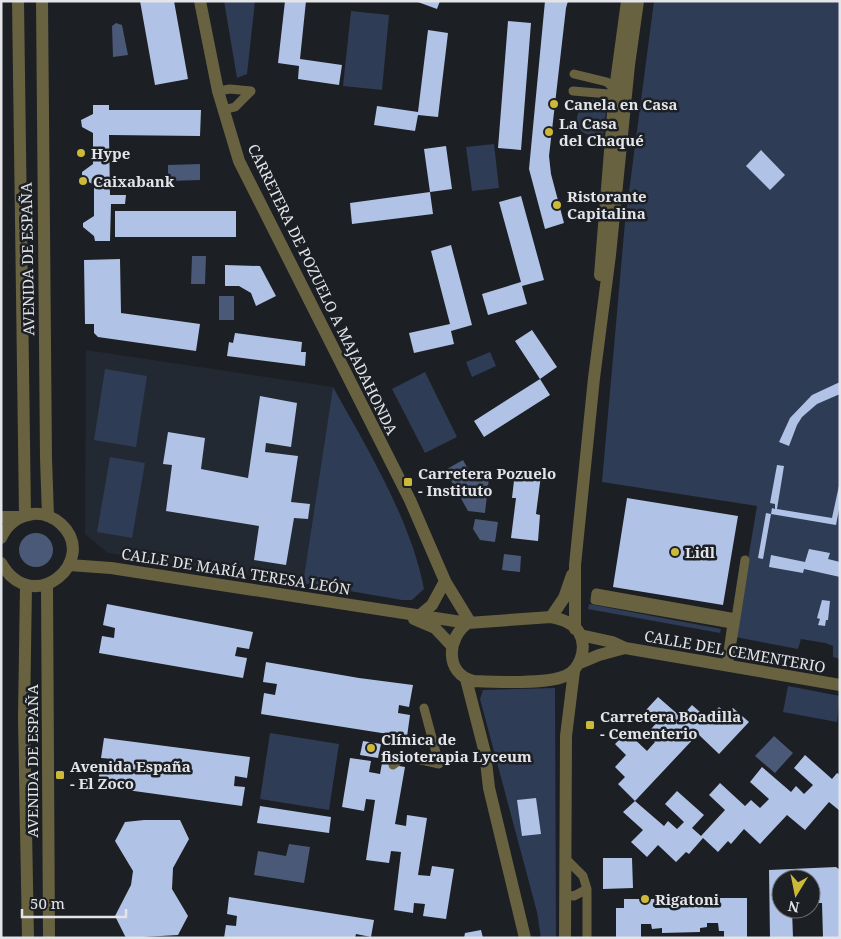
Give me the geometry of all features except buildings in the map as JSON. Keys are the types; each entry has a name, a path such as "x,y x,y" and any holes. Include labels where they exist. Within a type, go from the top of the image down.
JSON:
{"street":[{"name":"AVENIDA DE ESPAÑA","path":"18,1 22,516"},
{"name":"AVENIDA DE ESPAÑA","path":"42,1 45,448 48,516"},
{"name":"CARRETERA DE POZUELO A MAJADAHONDA","path":"200,1 218,91 239,161 410,500 444,581 469,622"},
{"path":"594,378 602,229 615,89 627,1"},
{"path":"615,89 622,79 633,1"},
{"path":"565,938 566,736 577,667 582,649 578,632 575,565 594,378 610,256 629,65 638,1"},
{"path":"610,256 610,214 620,101 615,89"},
{"path":"1,517 36,514 48,516 60,524 69,536 72,545 72,556 64,574 56,581 47,585 36,587 15,580 1,563"},
{"path":"1,538 11,523 22,516"},
{"name":"CALLE DE MARÍA TERESA LEÓN","path":"69,565 111,568 398,613 469,622"},
{"path":"551,617 564,598 575,565"},
{"path":"420,615 432,605 444,581"},
{"name":"AVENIDA DE ESPAÑA","path":"26,585 24,718 28,938"},
{"name":"AVENIDA DE ESPAÑA","path":"47,585 49,938"},
{"name":"CALLE DE MARÍA TERESA LEÓN","path":"398,613 435,628 452,646"},
{"path":"577,667 564,677 548,680 487,681 466,679 458,673 453,662 452,646 460,628 469,622 551,617 566,621 578,632"},
{"name":"CALLE DEL CEMENTERIO","path":"578,632 625,648 840,685"},
{"name":"CALLE DEL CEMENTERIO","path":"577,667 599,655 625,648"},
{"path":"466,679 485,753 489,788 525,938"}],"lane":[{"path":"572,91 609,94 615,89 607,82 574,74"},
{"path":"218,91 230,89 250,91 235,106 223,110"},
{"path":"727,666 745,560"},
{"path":"727,666 732,624 595,600 596,593 736,618"},
{"path":"392,765 402,758 413,758 439,764 424,708"},
{"path":"565,858 583,876 587,889 587,938"},
{"path":"565,895 574,896 587,889"}],"shaded area":[{"path":"224,1 255,1 247,74 237,78"},
{"path":"654,1 840,1 840,659 833,657 833,646 825,643 801,639 798,649 735,637 757,506 602,482 625,222"},
{"path":"351,11 389,15 382,90 343,86"},
{"path":"116,23 122,25 128,55 113,57 112,26"},
{"path":"593,100 597,101 606,111 603,136 586,134 578,126 577,121 580,110 583,105"},
{"path":"494,144 499,188 472,191 466,147"},
{"path":"200,164 200,180 168,181 168,165"},
{"path":"192,256 206,256 205,284 191,284"},
{"path":"219,296 234,296 234,320 219,320"},
{"path":"86,350 333,387 303,583 108,553 85,534"},
{"path":"490,352 496,366 472,377 466,362"},
{"path":"105,369 147,376 136,447 94,440"},
{"path":"425,372 457,437 425,453 392,389"},
{"path":"333,387 386,485 409,537 424,589 412,600 402,600 303,583"},
{"path":"110,457 145,463 132,538 97,532"},
{"path":"463,460 472,476 489,478 485,513 468,511 445,470"},
{"path":"475,519 498,522 495,542 480,540 473,529"},
{"path":"36,533 43,534 48,538 52,543 52,557 48,562 43,566 36,567 29,566 24,562 20,557 19,550 20,543 24,538 29,534"},
{"path":"504,554 521,556 520,572 502,570"},
{"path":"589,604 721,629 720,633 588,609"},
{"path":"788,686 840,696 837,722 783,712"},
{"path":"555,688 556,938 541,938 537,912 480,699 483,690"},
{"path":"270,733 339,744 329,810 260,799"},
{"path":"774,736 793,753 775,773 755,756"},
{"path":"289,844 310,847 304,883 254,875 258,851 286,856"}],"place":[{"name":"Canela en Casa","path":"554,104"},
{"name":"La Casa del Chaqué","path":"549,132"},
{"name":"Hype","path":"81,153"},
{"name":"Caixabank","path":"83,181"},
{"name":"Ristorante Capitalina","path":"557,205"},
{"name":"Carretera Pozuelo - Instituto","path":"408,482"},
{"name":"Lidl","path":"675,552"},
{"name":"Carretera Boadilla - Cementerio","path":"590,725"},
{"name":"Clínica de fisioterapia Lyceum","path":"371,748"},
{"name":"Avenida España - El Zoco","path":"60,775"},
{"name":"Rigatoni","path":"645,899"}]}
